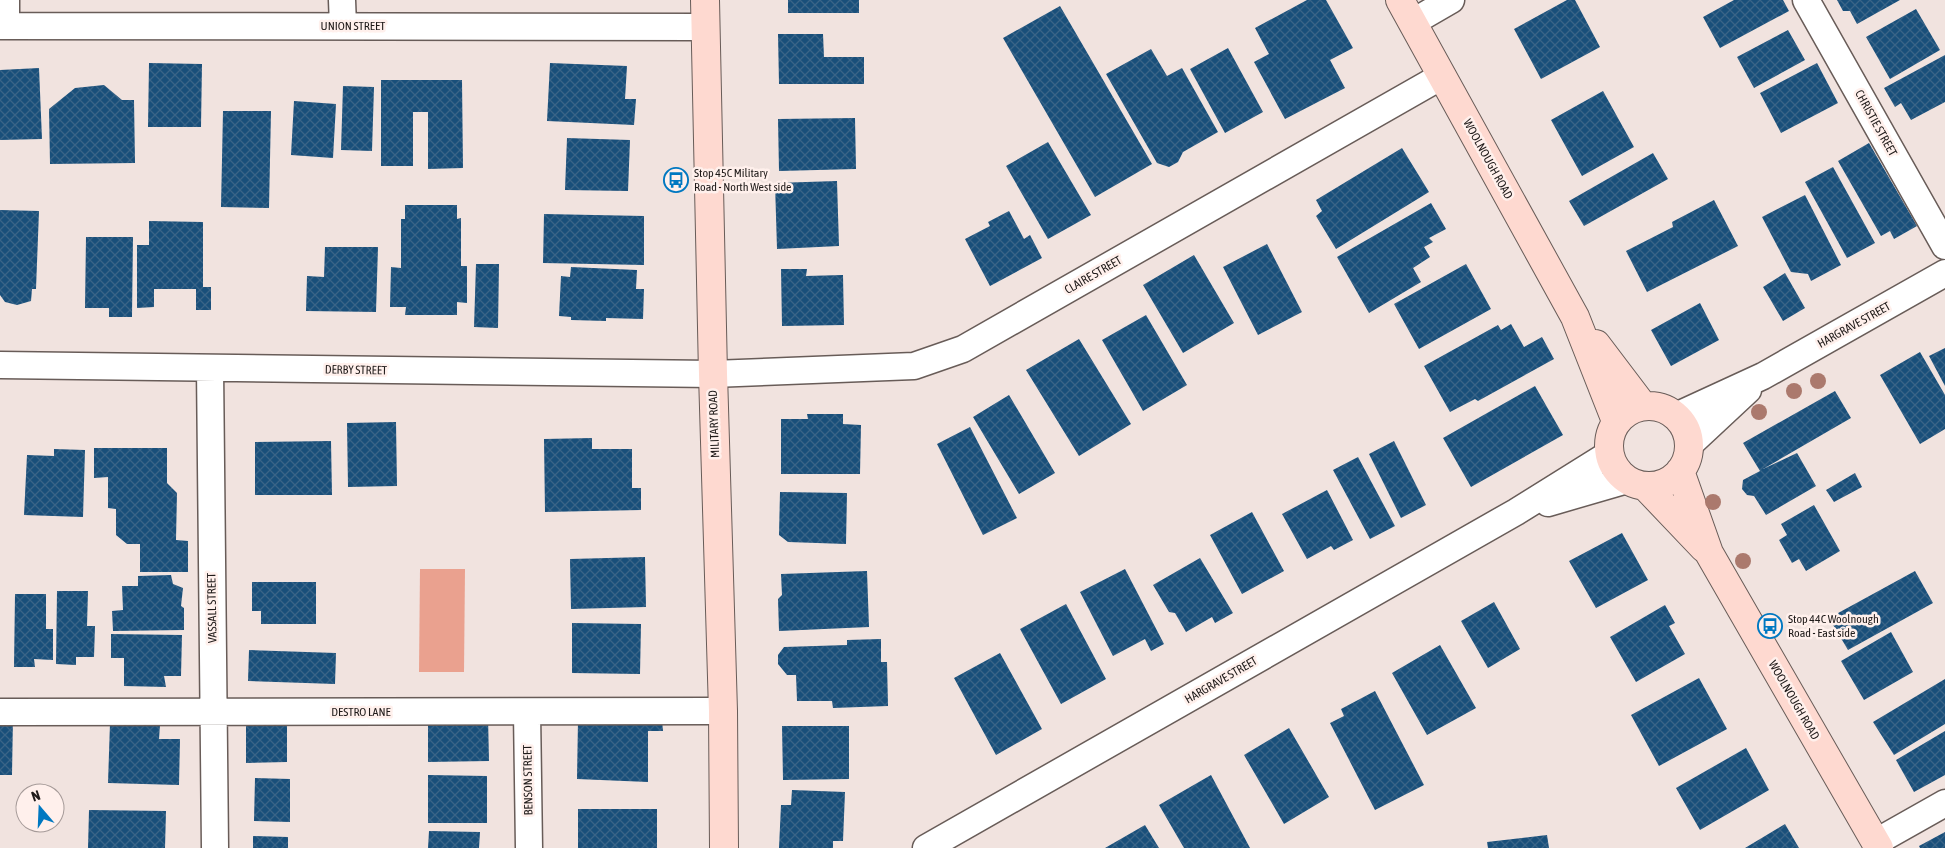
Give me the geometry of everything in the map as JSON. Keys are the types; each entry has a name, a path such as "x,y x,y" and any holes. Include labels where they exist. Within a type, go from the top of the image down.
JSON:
{"street":[{"path":"3,26 6,0"},
{"path":"342,0 343,26"},
{"name":"MILITARY ROAD","path":"705,0 723,712 724,848"},
{"path":"1406,11 1451,0"},
{"name":"CHRISTIE STREET","path":"1806,0 1945,246"},
{"name":"WOOLNOUGH ROAD","path":"1406,11 1576,317 1643,406"},
{"name":"UNION STREET","path":"3,26 705,27"},
{"name":"CLAIRE STREET","path":"713,374 914,366 963,349 1442,76"},
{"name":"HARGRAVE STREET","path":"1676,416 1763,376 1945,273"},
{"name":"WOOLNOUGH ROAD","path":"1576,317 1616,422"},
{"name":"DERBY STREET","path":"0,365 713,374"},
{"name":"VASSALL STREET","path":"210,368 216,848"},
{"name":"HARGRAVE STREET","path":"1689,445 1763,376"},
{"path":"1643,406 1664,408 1676,416 1685,428 1689,445 1687,459 1680,471 1665,482 1636,483 1619,473 1609,454 1610,436 1616,422 1628,412 1643,406"},
{"name":"HARGRAVE STREET","path":"926,848 1516,512 1609,454"},
{"name":"WOOLNOUGH ROAD","path":"1680,471 1709,553 1878,845"},
{"name":"WOOLNOUGH ROAD","path":"1636,483 1709,553"},
{"name":"HARGRAVE STREET","path":"1516,512 1636,483"},
{"name":"DESTRO LANE","path":"0,712 723,712"},
{"name":"BENSON STREET","path":"528,712 529,848"},
{"path":"1878,845 1945,803"}],"shaded area":[{"path":"420,569 465,569 464,672 419,672"}],"building":[{"path":"788,0 859,0 859,13 788,13"},
{"path":"1307,0 1326,0 1353,48 1330,60 1345,88 1285,119 1254,62 1269,54 1255,28"},
{"path":"1567,0 1575,0 1600,47 1541,79 1514,29"},
{"path":"1734,0 1783,0 1789,11 1720,48 1703,17"},
{"path":"1837,0 1900,0 1857,24 1850,11 1843,11"},
{"path":"1060,6 1152,164 1095,197 1003,38"},
{"path":"1916,9 1940,50 1890,79 1866,37"},
{"path":"1788,30 1805,60 1754,88 1737,57"},
{"path":"778,34 823,34 824,57 864,57 864,84 779,84"},
{"path":"1228,48 1263,112 1225,133 1190,69"},
{"path":"1151,49 1167,76 1182,68 1218,132 1183,152 1178,162 1169,167 1157,163 1106,74"},
{"path":"1945,55 1945,102 1911,120 1901,103 1895,107 1884,88"},
{"path":"149,63 202,64 201,127 148,127"},
{"path":"550,63 627,66 625,99 636,99 634,125 547,121"},
{"path":"1817,63 1838,103 1781,133 1760,93"},
{"path":"39,68 42,139 0,140 0,70"},
{"path":"381,80 462,80 463,168 428,169 428,112 413,112 413,166 381,166"},
{"path":"104,85 122,100 134,100 135,163 50,164 49,109 75,88"},
{"path":"343,86 374,87 372,151 341,150"},
{"path":"1603,91 1634,147 1582,176 1551,120"},
{"path":"294,101 336,104 333,158 291,155"},
{"path":"223,111 271,111 269,208 221,207"},
{"path":"855,118 856,169 779,171 778,119"},
{"path":"567,138 630,140 628,191 565,190"},
{"path":"1048,142 1091,215 1048,239 1006,166"},
{"path":"1869,143 1917,226 1894,239 1890,231 1881,236 1838,161"},
{"path":"1402,148 1429,192 1336,249 1316,216 1322,211 1316,200"},
{"path":"1653,153 1668,179 1584,226 1569,201"},
{"path":"1833,167 1875,243 1847,258 1805,182"},
{"path":"837,181 839,246 777,249 775,183"},
{"path":"1805,195 1841,265 1811,281 1808,274 1791,272 1762,217"},
{"path":"1714,200 1738,246 1647,292 1626,251 1673,227 1672,222"},
{"path":"1431,203 1446,229 1429,238 1433,242 1424,247 1430,257 1413,268 1421,282 1369,313 1337,257"},
{"path":"405,205 457,205 457,219 461,218 461,266 467,266 467,303 457,302 457,315 405,315 406,307 390,307 391,267 401,268 401,219 405,219"},
{"path":"0,210 39,211 36,289 32,289 31,301 17,305 5,302 0,295"},
{"path":"1009,211 1024,239 1030,235 1042,258 990,286 965,239 990,226 988,222"},
{"path":"544,214 644,216 644,265 543,263"},
{"path":"149,221 203,222 203,287 211,287 211,310 196,310 196,289 154,289 154,307 137,308 137,245 149,245"},
{"path":"86,237 133,237 132,317 109,317 109,308 85,308"},
{"path":"1267,244 1302,312 1258,335 1223,267"},
{"path":"325,247 378,247 376,312 306,311 307,276 324,277"},
{"path":"1194,255 1234,323 1183,353 1143,285"},
{"path":"476,264 499,264 498,328 474,327"},
{"path":"1466,264 1491,309 1419,349 1394,304"},
{"path":"571,267 637,270 636,289 644,289 643,319 606,318 606,321 571,320 571,317 559,316 561,276 570,277"},
{"path":"781,269 807,269 806,276 843,275 844,325 782,326"},
{"path":"1785,273 1805,308 1783,321 1763,287"},
{"path":"1700,303 1719,340 1671,366 1651,330"},
{"path":"1146,315 1187,385 1143,411 1102,340"},
{"path":"1511,324 1524,347 1542,337 1554,359 1478,401 1475,399 1450,412 1424,366 1498,325 1501,330"},
{"path":"1079,339 1131,424 1079,456 1026,370"},
{"path":"1945,348 1945,386 1929,356"},
{"path":"1920,352 1945,395 1945,429 1920,444 1880,375"},
{"path":"1535,386 1563,435 1471,487 1443,438"},
{"path":"1835,391 1851,418 1763,469 1797,453 1816,486 1766,515 1754,496 1747,495 1742,489 1743,480 1760,471 1743,443"},
{"path":"1009,395 1055,473 1019,494 973,417"},
{"path":"807,414 843,414 843,424 861,425 860,474 781,474 781,419 808,419"},
{"path":"396,422 397,486 348,487 347,423"},
{"path":"970,427 1017,518 983,535 937,444"},
{"path":"592,438 592,449 632,449 632,488 641,488 641,510 545,512 544,439"},
{"path":"331,441 332,495 255,495 255,442"},
{"path":"1394,441 1426,505 1401,518 1369,454"},
{"path":"94,448 167,448 167,483 177,493 176,540 188,541 188,572 140,572 140,544 127,544 116,535 116,509 108,508 108,477 94,478"},
{"path":"54,449 85,450 83,517 24,515 27,455 54,456"},
{"path":"1358,457 1395,526 1370,539 1333,470"},
{"path":"1855,473 1862,487 1834,502 1826,490"},
{"path":"1327,490 1353,540 1334,550 1331,546 1307,559 1282,514"},
{"path":"780,492 847,493 846,544 788,542 779,535"},
{"path":"1814,505 1840,551 1806,571 1799,559 1792,563 1779,540 1787,535 1781,524"},
{"path":"1252,512 1284,571 1242,594 1210,535"},
{"path":"1622,533 1648,580 1596,608 1569,561"},
{"path":"645,557 646,607 571,609 570,559"},
{"path":"1200,558 1233,613 1215,623 1212,617 1186,632 1175,613 1169,612 1153,585"},
{"path":"1125,569 1164,644 1151,651 1145,639 1113,656 1080,592"},
{"path":"867,571 869,627 779,631 778,599 782,595 781,574"},
{"path":"1915,571 1933,603 1848,650 1829,618"},
{"path":"171,575 173,584 183,588 181,606 184,608 184,630 113,631 112,611 123,610 122,586 138,586 138,576"},
{"path":"252,582 316,582 316,624 261,624 261,611 252,611"},
{"path":"57,591 88,591 87,626 95,626 94,657 76,657 76,665 56,664"},
{"path":"15,594 46,594 46,629 53,629 53,660 34,659 35,667 14,667"},
{"path":"1494,602 1520,649 1488,668 1461,621"},
{"path":"1066,604 1106,679 1061,704 1020,629"},
{"path":"1665,605 1675,623 1669,626 1685,654 1636,682 1610,637"},
{"path":"572,623 641,624 640,674 572,673"},
{"path":"1891,632 1913,672 1864,700 1841,661"},
{"path":"111,634 182,635 181,676 164,676 166,687 124,686 124,658 111,658"},
{"path":"881,639 881,662 887,662 888,706 833,708 832,701 797,701 796,675 787,675 778,664 778,655 784,647 847,645 847,640"},
{"path":"1440,645 1476,708 1427,735 1392,673"},
{"path":"249,650 336,653 335,684 248,681"},
{"path":"1000,653 1042,729 996,755 954,678"},
{"path":"1699,678 1727,729 1659,766 1631,715"},
{"path":"1945,679 1945,724 1894,755 1873,722"},
{"path":"1375,691 1424,785 1375,810 1330,723 1344,716 1341,709"},
{"path":"488,716 489,761 428,762 428,718"},
{"path":"0,717 13,717 12,775 0,775"},
{"path":"287,719 287,762 246,763 246,720"},
{"path":"578,720 662,720 663,731 648,731 648,782 577,779"},
{"path":"110,723 160,725 159,739 180,739 179,785 108,783"},
{"path":"782,726 849,726 849,779 783,780"},
{"path":"1289,728 1329,797 1284,824 1244,755"},
{"path":"1945,731 1945,775 1914,792 1896,760"},
{"path":"1746,748 1769,790 1700,830 1676,788"},
{"path":"428,775 487,776 487,823 428,823"},
{"path":"1211,775 1250,848 1184,848 1159,805"},
{"path":"255,778 290,779 290,822 254,821"},
{"path":"792,790 845,792 843,841 833,841 833,848 779,848 781,805 791,805"},
{"path":"578,809 657,809 657,848 578,848"},
{"path":"89,810 166,811 165,848 88,848"},
{"path":"1785,824 1799,848 1745,848"},
{"path":"1145,825 1159,848 1105,848"},
{"path":"429,831 480,832 479,848 428,848"},
{"path":"1945,832 1945,848 1920,848 1919,846"},
{"path":"1547,835 1549,848 1488,848 1487,842"},
{"path":"253,836 288,837 288,848 253,848"}],"place":[{"name":"Stop 45C Military Road - North West side","path":"676,180"},
{"name":"Stop 44C Woolnough Road - East side","path":"1770,626"}]}
